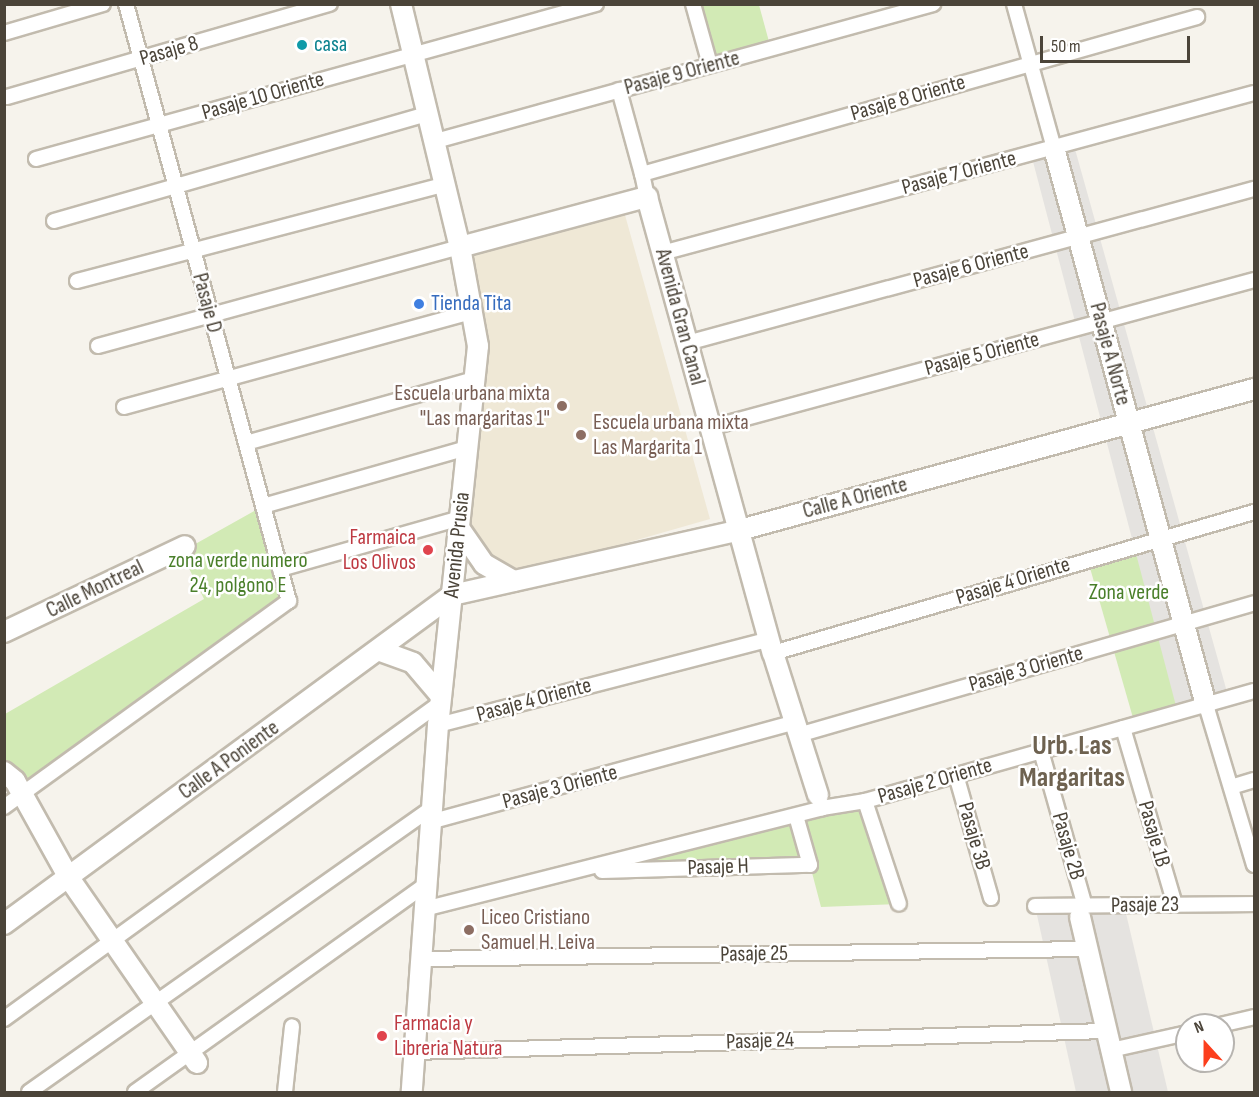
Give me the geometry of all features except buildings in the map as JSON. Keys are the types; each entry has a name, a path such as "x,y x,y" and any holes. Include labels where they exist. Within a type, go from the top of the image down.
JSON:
{"street":[{"path":"4,33 103,4"},
{"name":"Pasaje D","path":"22,794 289,601 126,4"},
{"name":"Pasaje 8","path":"7,97 330,4"},
{"name":"Avenida Prusia","path":"401,4 432,142 460,247 478,346 430,815 412,1092"},
{"name":"Pasaje 10 Oriente","path":"36,159 596,4"},
{"path":"693,4 710,65"},
{"name":"Pasaje 9 Oriente","path":"432,142 933,4"},
{"name":"Pasaje A Norte","path":"1014,4 1206,705"},
{"name":"Pasaje 8 Oriente","path":"642,174 1197,17"},
{"path":"98,346 647,197 619,90"},
{"name":"Pasaje 7 Oriente","path":"662,253 1254,93"},
{"path":"54,221 426,114"},
{"path":"77,280 443,185"},
{"name":"Pasaje 6 Oriente","path":"687,343 1254,189"},
{"name":"Avenida Gran Canal","path":"647,197 771,646 820,802"},
{"name":"Pasaje 5 Oriente","path":"709,428 1254,280"},
{"path":"124,407 472,312"},
{"path":"246,443 474,379"},
{"name":"Calle A Oriente","path":"452,595 740,530 1254,389"},
{"path":"263,506 467,448"},
{"name":"Pasaje 4 Oriente","path":"438,725 771,646 1254,512"},
{"path":"280,569 460,523 484,564 513,581"},
{"name":"Calle Montreal","path":"4,632 185,546"},
{"name":"Calle A Poniente","path":"4,924 452,595"},
{"name":"Pasaje 3 Oriente","path":"430,815 796,729 1254,603"},
{"path":"4,1019 441,700 413,663 378,650"},
{"name":"Pasaje 2 Oriente","path":"424,909 796,816 820,802 865,801 1254,691"},
{"path":"1206,705 1254,865"},
{"name":"Pasaje 1B","path":"1123,728 1175,905"},
{"name":"Pasaje 2B","path":"1041,751 1083,911"},
{"path":"4,772 15,781 69,878 194,1058"},
{"name":"Pasaje 3B","path":"956,775 991,898"},
{"path":"1231,787 1254,780"},
{"path":"4,807 22,794"},
{"path":"865,801 899,904"},
{"path":"29,1092 430,815"},
{"name":"Pasaje H","path":"576,871 810,865 796,816"},
{"path":"135,1092 194,1058 425,885"},
{"name":"Pasaje 23","path":"1035,906 1083,911 1175,905 1254,904"},
{"path":"1083,911 1088,949 1121,1092"},
{"name":"Pasaje 25","path":"420,959 1088,949"},
{"path":"1235,1021 1254,1017"},
{"path":"285,1092 292,1026"},
{"name":"Pasaje 24","path":"414,1052 1107,1031"},
{"path":"1111,1050 1175,1036"}],"shaded area":[{"path":"1073,142 1227,692 1176,706 1031,154"},
{"name":"Escuela urbana mixta Las Margarita 1","path":"625,215 710,519 532,570 503,569 468,534 485,351 472,254"},
{"path":"1124,905 1168,1092 1076,1092 1035,906"}],"green space":[{"path":"693,5 759,5 771,49 710,65"},
{"name":"zona verde numero 24, polgono E","path":"263,506 289,601 22,794 5,772 5,714 204,599 181,552"},
{"name":"Zona verde","path":"1146,542 1194,708 1135,725 1087,559"},
{"path":"865,801 899,904 821,907 810,865 576,871"}],"place":[{"name":"casa","path":"302,45"},
{"name":"Tienda Tita","path":"419,304"},
{"name":"Escuela urbana mixta \"Las margaritas 1\"","path":"562,406"},
{"name":"Escuela urbana mixta Las Margarita 1","path":"581,435"},
{"name":"Farmaica Los Olivos","path":"428,550"},
{"name":"Liceo Cristiano Samuel H. Leiva","path":"469,930"},
{"name":"Farmacia y Libreria Natura","path":"382,1036"}],"district":[{"name":"Urb. Las Margaritas","path":"1072,762"}]}
